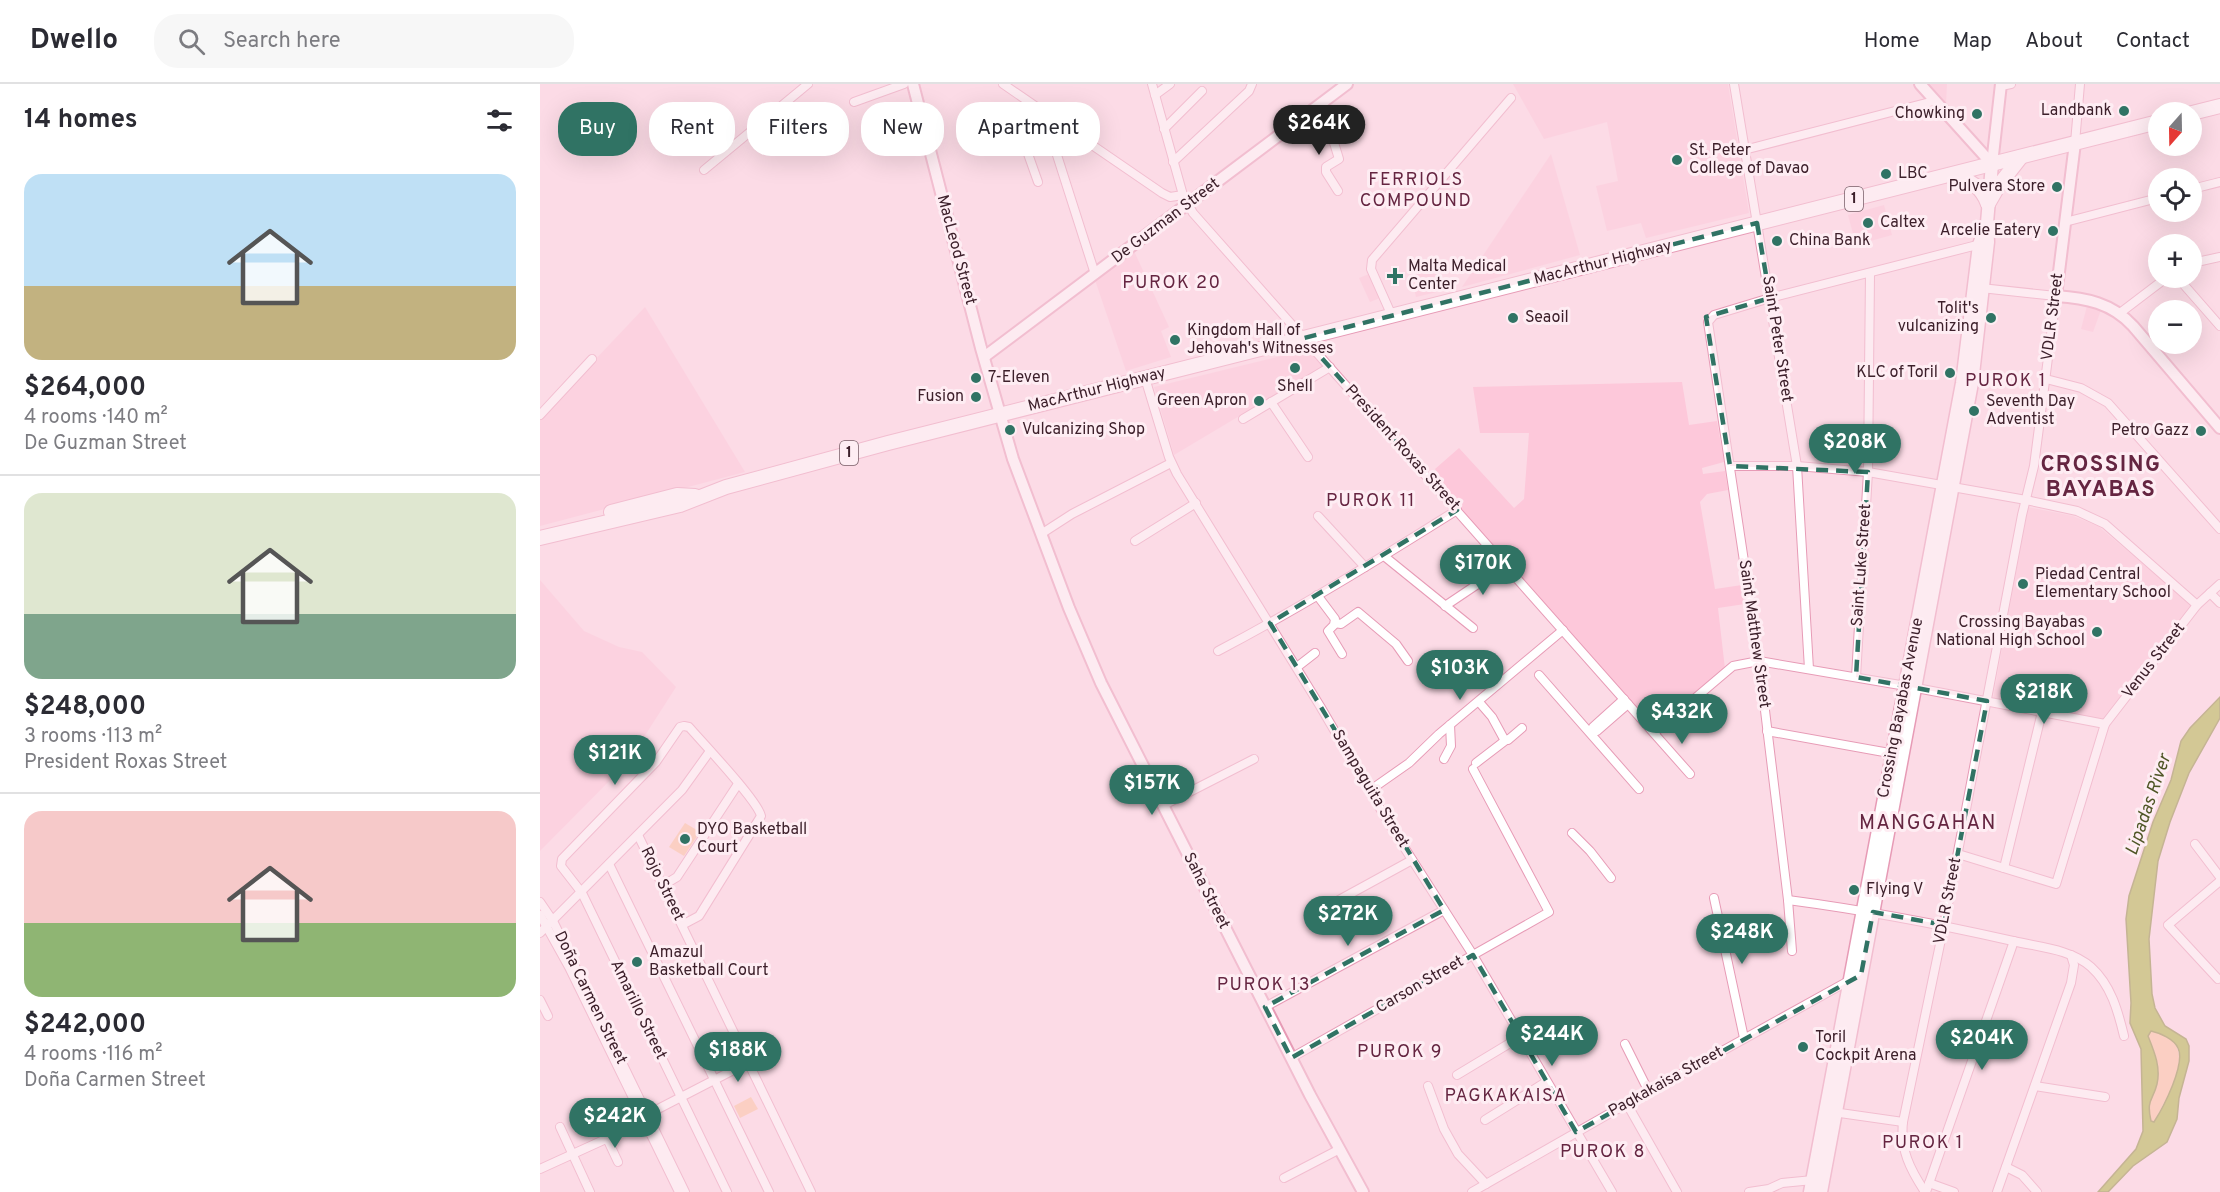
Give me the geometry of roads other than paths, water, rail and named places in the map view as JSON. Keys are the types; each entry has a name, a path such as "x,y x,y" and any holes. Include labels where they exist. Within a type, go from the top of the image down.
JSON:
{"highway":[{"path":"2202,110 2220,106"},
{"name":"MacArthur Highway","path":"540,538 680,505 700,496 806,465 999,415 2148,125"},
{"path":"1988,204 2006,175 2021,157"},
{"path":"1950,175 1966,179 1978,187 1988,204"},
{"name":"MacArthur Highway","path":"540,530 677,495 700,496"}],"main road":[{"name":"Crossing Bayabas Avenue","path":"1821,1192 1831,1111 1868,911 1948,486 1972,383 1978,288 1992,164"},
{"name":"Crossing Bayabas Avenue","path":"1811,1186 1831,1111"}],"street":[{"path":"704,170 808,84"},
{"path":"854,102 904,84"},
{"name":"MacLeod Street","path":"913,84 999,415"},
{"path":"1003,84 1029,102"},
{"path":"1152,84 1185,200"},
{"path":"1155,95 1170,84"},
{"path":"1173,162 1250,91 1252,84"},
{"name":"De Guzman Street","path":"984,357 1095,274 1185,200 1347,84"},
{"path":"1920,84 1992,164"},
{"path":"2075,143 2080,84"},
{"name":"Saint Peter Street","path":"1736,85 1744,150 1797,466 1809,669"},
{"path":"1992,164 2004,85"},
{"path":"1164,129 1202,91"},
{"path":"1392,316 1371,269 1372,260 1511,98"},
{"path":"1744,150 1934,101"},
{"path":"1316,108 1330,133 1339,159 1326,167 1326,172 1338,191"},
{"name":"VDLR Street","path":"1925,1192 1904,1155 1903,1122 2034,466 2075,143"},
{"path":"1980,151 1989,152 1994,145"},
{"path":"1100,150 1166,195 1185,200"},
{"path":"1029,156 1038,182"},
{"path":"1057,156 1095,274"},
{"path":"2202,186 2220,182"},
{"name":"President Roxas Street","path":"1185,200 1304,338 1690,774"},
{"path":"2065,222 2148,201"},
{"path":"1770,298 1984,244"},
{"path":"2202,262 2220,257"},
{"name":"Saint Luke Street","path":"1856,677 1868,472 1870,274"},
{"path":"1978,288 2100,303 2120,313 2220,428"},
{"path":"2120,313 2153,288"},
{"path":"2187,288 2220,326"},
{"name":"Saint Matthew Street","path":"1770,298 1714,315 1709,318 1707,325 1759,661 1792,951"},
{"path":"540,415 592,359"},
{"path":"1243,419 1330,367"},
{"name":"Sampaguita Street","path":"1144,378 1172,463 1412,860 1473,955 1611,1192"},
{"path":"2046,379 2081,388 2108,403 2220,529"},
{"path":"1271,402 1308,457"},
{"name":"Saha Street","path":"999,415 1020,479 1090,662 1338,1150 1363,1192"},
{"path":"1041,534 1072,514 1172,463"},
{"path":"1730,466 1797,466 1868,472 2077,511 2105,524 2197,606"},
{"path":"1135,542 1196,503"},
{"path":"1218,651 1384,556 1457,510"},
{"path":"1318,516 1365,567"},
{"path":"1384,556 1473,628"},
{"path":"1445,606 1506,565"},
{"name":"Venus Street","path":"2004,868 2056,884 2105,724 2197,606 2220,584"},
{"path":"2210,593 2220,603"},
{"path":"1317,595 1335,619 1335,623"},
{"path":"1335,623 1341,624 1358,612 1396,644 1408,661"},
{"path":"1335,623 1328,631 1342,654"},
{"path":"1370,791 1397,773 1563,630"},
{"path":"1297,668 1315,653"},
{"path":"1654,733 1733,666 1759,661 2105,724"},
{"path":"1539,675 1639,789"},
{"path":"1591,733 1593,727 1626,701"},
{"path":"1479,702 1492,717 1502,737 1506,740 1522,728"},
{"path":"1958,854 2004,868 2042,712"},
{"path":"1444,759 1451,746 1450,725"},
{"name":"Amarillo Street","path":"710,751 689,727 680,728 656,762 562,859 562,868 582,893 727,1192"},
{"path":"1767,731 1898,754"},
{"name":"Carson Street","path":"1291,1058 1549,912 1475,766 1506,740"},
{"path":"540,933 690,782 710,751 759,810 761,819 699,916 682,925"},
{"path":"1164,805 1254,759"},
{"path":"662,886 677,877 738,784"},
{"path":"1572,833 1590,851 1611,878"},
{"name":"Rojo Street","path":"638,835 811,1192"},
{"path":"2195,844 2220,879 2168,925 2218,979"},
{"path":"1339,900 1412,860"},
{"path":"609,864 769,1192"},
{"path":"1714,898 1744,1038"},
{"path":"1788,900 1944,925 2071,955 2091,966 2104,982 2114,1001 2124,1036"},
{"name":"Doña Carmen Street","path":"540,902 682,1191"},
{"path":"1265,1007 1444,910"},
{"name":"Doña Carmen Street","path":"540,915 550,924"},
{"path":"1925,1192 2014,942"},
{"path":"1997,1192 2073,976 2074,965 2071,955"},
{"name":"Pagkakaisa Street","path":"1480,1189 1576,1132 1856,977"},
{"path":"540,1000 548,1016"},
{"path":"1457,1075 1520,1037"},
{"path":"1625,1044 1649,1092"},
{"path":"540,1169 608,1138 749,1062"},
{"path":"1485,1120 1546,1082"},
{"path":"1428,1086 1444,1129 1480,1189"},
{"path":"2035,1086 2105,1097"},
{"path":"1627,1104 1677,1192"},
{"path":"1831,1111 1903,1122"},
{"path":"595,1113 618,1162"},
{"path":"560,1127 590,1192"},
{"path":"1284,1178 1338,1150"},
{"path":"2006,1167 2022,1175 2037,1192"},
{"path":"1749,1192 1769,1189 1782,1183 1811,1186"},
{"path":"1929,1183 1954,1192"}],"place":[{"name":"Landbank","path":"2124,111"},
{"name":"Chowking","path":"1977,114"},
{"name":"St. Peter College of Davao","path":"1677,160"},
{"name":"LBC","path":"1886,174"},
{"name":"Pulvera Store","path":"2057,187"},
{"name":"Caltex","path":"1868,223"},
{"name":"Arcelie Eatery","path":"2053,231"},
{"name":"China Bank","path":"1777,241"},
{"name":"Malta Medical Center","path":"1395,276"},
{"name":"Seaoil","path":"1513,318"},
{"name":"Tolit's vulcanizing","path":"1991,318"},
{"name":"Kingdom Hall of Jehovah's Witnesses","path":"1175,340"},
{"name":"Shell","path":"1295,368"},
{"name":"KLC of Toril","path":"1950,373"},
{"name":"7-Eleven","path":"976,378"},
{"name":"Fusion","path":"976,397"},
{"name":"Green Apron","path":"1259,401"},
{"name":"Seventh Day Adventist","path":"1974,411"},
{"name":"Vulcanizing Shop","path":"1010,430"},
{"name":"Petro Gazz","path":"2201,431"},
{"name":"Piedad Central Elementary School","path":"2023,584"},
{"name":"Crossing Bayabas National High School","path":"2097,632"},
{"name":"DYO Basketball Court","path":"685,839"},
{"name":"Flying V","path":"1854,890"},
{"name":"Amazul Basketball Court","path":"637,962"},
{"name":"Toril Cockpit Arena","path":"1803,1047"}],"district":[{"name":"FERRIOLS COMPOUND","path":"1416,190"},
{"name":"PUROK 20","path":"1172,283"},
{"name":"PUROK 1","path":"2006,381"},
{"name":"CROSSING BAYABAS","path":"2101,478"},
{"name":"PUROK 11","path":"1371,501"},
{"name":"MANGGAHAN","path":"1928,824"},
{"name":"PUROK 13","path":"1264,985"},
{"name":"PUROK 9","path":"1400,1052"},
{"name":"PAGKAKAISA","path":"1506,1096"},
{"name":"PUROK 1","path":"1923,1143"},
{"name":"PUROK 8","path":"1603,1152"}],"water label":[{"name":"Lipadas River","path":"2149,805"}]}
